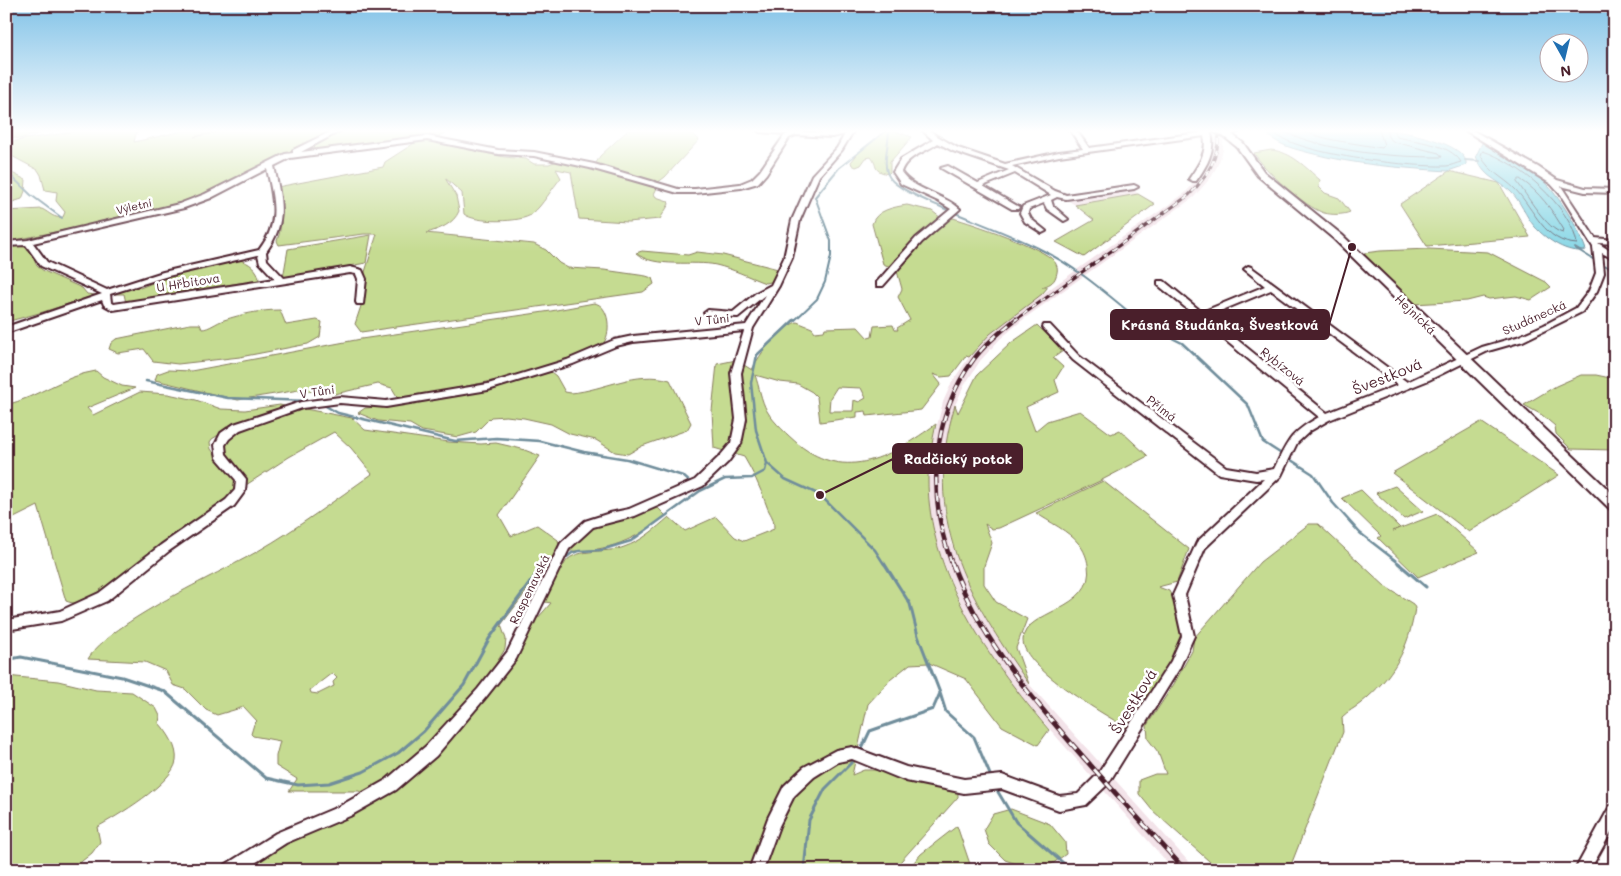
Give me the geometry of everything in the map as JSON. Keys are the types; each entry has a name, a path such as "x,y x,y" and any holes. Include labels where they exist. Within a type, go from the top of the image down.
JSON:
{"main road":[{"name":"Hejnická","path":"1259,171 1338,237 1615,506"}],"street":[{"name":"Výletní","path":"6,244 28,242 181,206 208,196 258,171"},
{"path":"271,171 278,204 277,226 270,243 262,252 263,260 281,280"},
{"name":"Výletní","path":"608,171 678,191 695,192 741,186 755,181 765,171"},
{"name":"Raspenavská","path":"230,870 281,838 345,811 391,785 430,751 512,655 565,546 589,524 631,513 699,483 724,459 736,444 741,419 736,372 748,328 774,286 788,258 796,220 816,175 820,171"},
{"path":"880,284 919,240 956,210 942,199 904,182 897,171"},
{"path":"950,171 1015,207"},
{"path":"977,186 1013,171"},
{"path":"1016,171 1056,196 1066,197 1134,187"},
{"path":"1194,179 1199,171"},
{"path":"1538,171 1554,182 1596,244 1615,258"},
{"path":"1554,182 1585,190 1615,191"},
{"path":"1042,230 1028,220 1024,213 1026,208 1056,196"},
{"path":"1047,200 1050,207 1064,219"},
{"name":"U Hřbitova","path":"28,242 44,264 106,294"},
{"path":"1596,244 1615,242"},
{"name":"Studánecká","path":"1462,359 1485,349 1520,339 1579,310 1593,291 1600,273 1596,244"},
{"name":"U Hřbitova","path":"6,330 166,274 262,252"},
{"path":"1248,269 1406,386"},
{"name":"U Hřbitova","path":"106,294 107,303 113,307 350,270 359,272 362,279 360,302"},
{"name":"Rybízová","path":"1161,283 1326,417"},
{"name":"Raspenavská","path":"708,313 725,316 735,315 758,295 774,286"},
{"path":"1201,316 1272,286"},
{"name":"Přímá","path":"1047,326 1076,358 1223,471 1256,476 1277,473"},
{"name":"V Tůni","path":"6,625 61,616 89,605 103,597 165,548 230,503 240,490 241,479 221,455 220,445 225,436 237,427 292,408 325,401 340,400 386,404 488,387 554,367 614,343 748,328"},
{"name":"Švestková","path":"756,870 773,823 789,791 809,772 836,756 852,752 906,774 964,786 1002,782 1059,803 1081,800 1103,779 1175,665 1188,636 1179,595 1201,545 1277,473 1293,441 1307,428 1326,417 1406,386 1462,359"},
{"path":"1582,870 1615,810"}],"shaded area":[{"path":"1204,171 1215,171 1194,197 1025,318 1000,339 980,361 964,386 955,405 944,451 942,479 944,509 951,543 982,613 1029,684 1196,870 1174,870 1016,691 989,652 968,618 937,545 930,509 928,478 931,449 943,402 952,382 969,357 990,334 1016,313 1185,193"},
{"path":"1128,184 1138,194 1075,205 1060,195"}],"green space":[{"path":"39,171 254,171 203,196 175,205 6,242 6,211 42,209 55,216 63,217 65,212 56,201 57,192 45,190"},
{"path":"362,171 557,171 561,178 532,214 519,219 498,221 477,219 464,214 462,193 445,178 456,196 459,211 450,223 426,233 534,244 546,250 559,263 568,268 604,270 646,276 652,278 654,284 643,292 361,332 355,324 363,300 365,272 377,234 279,245 277,241 281,228 281,214 277,187"},
{"path":"565,171 597,171 657,188 654,194 656,197 668,201 669,204 660,219 628,222 579,219 571,172"},
{"path":"615,171 671,171 657,183"},
{"path":"879,171 890,171 890,172 888,174"},
{"path":"1268,171 1310,171 1320,180 1319,187 1325,193 1339,198 1350,212 1344,214 1324,213 1306,203"},
{"path":"1449,171 1499,183 1530,237 1427,246 1400,204"},
{"path":"6,172 26,180 22,199 6,204"},
{"path":"1138,194 1155,204 1084,257 1056,242 1094,220 1075,205"},
{"path":"907,205 932,211 941,218 917,237 891,267 883,264 872,224 881,212"},
{"path":"953,218 1023,243 1054,261 1057,266 1057,272 1052,282 1042,287 1048,287 1042,294 990,334 969,357 966,356 951,376 941,377 933,374 941,384 921,410 867,416 866,411 857,412 857,417 820,422 817,397 812,392 798,384 780,382 755,375 765,407 777,424 798,444 816,456 834,462 852,463 869,461 886,455 936,424 928,477 930,513 938,548 950,581 966,614 1005,675 1049,730 1038,745 1002,726 966,679 929,663 910,664 890,680 868,704 852,775 864,770 879,770 958,792 958,797 893,870 242,870 267,853 310,830 341,817 460,727 481,703 515,644 551,603 545,602 545,596 558,566 564,565 568,559 582,553 617,549 631,544 648,534 669,517 685,531 716,517 735,537 744,541 774,529 773,518 744,457 714,448 712,411 717,364 736,360 752,370 760,356 777,335 797,322 812,328 815,332 824,331 825,328 858,327 868,338 872,337 874,326 893,325 895,330 898,330 897,328 910,320 898,297 902,289 897,271 924,241 946,221","holes":["837,387 861,388 866,398 859,402 854,400 853,411 829,411 830,398"]},
{"path":"371,235 366,263 283,278 288,249"},
{"path":"6,247 28,247 37,266 44,271 82,288 87,294 96,295 6,322"},
{"path":"1429,249 1488,252 1546,282 1551,287 1531,300 1516,296 1489,299 1483,297 1467,301 1413,304 1363,256 1364,253 1380,251"},
{"path":"642,251 688,255 697,252 723,255 778,269 771,282 765,283 716,265 653,261 636,253"},
{"path":"239,260 253,267 259,276 259,280 126,303 124,294 114,294 138,285 140,288 179,272"},
{"path":"594,303 603,309 608,321 607,334 602,345 554,365 530,372 405,399 398,398 392,388 378,384 335,394 299,390 238,400 155,380 157,374 168,370 191,371 361,339"},
{"path":"280,310 286,325 317,320 322,322 320,337 308,344 240,357 178,364 153,361 144,349 118,353 109,349 111,343 116,339 190,324 200,324 202,329 205,329 221,321 238,316"},
{"path":"1037,325 1063,351 1053,358 1063,367 1055,380 1059,392 1026,407 1035,431 1047,421 1080,411 1111,434 1120,430 1148,456 1100,481 999,528 992,529 985,524 992,543 984,566 984,584 996,602 1027,619 1016,648 1029,684 1006,651 969,586 956,553 947,519 943,484 946,446 955,405 958,413 977,375 1011,343"},
{"path":"96,371 103,377 122,386 135,388 87,408 93,415 140,392 168,394 196,400 221,409 245,410 284,406 235,425 210,442 211,449 237,483 236,490 226,500 104,593 85,602 71,603 66,601 38,506 6,522 6,405 73,377"},
{"path":"551,372 556,376 565,392 571,393 645,377 670,380 691,423 687,430 642,446 628,454 615,452 596,440 570,434 551,424 524,418 491,417 476,432 458,437 422,431 410,424 378,421 358,413 365,408 390,406 486,390"},
{"path":"1581,375 1596,375 1615,379 1615,450 1571,449 1556,434 1555,426 1542,415 1524,405 1556,386"},
{"path":"300,408 352,418 365,430 449,442 496,443 522,449 540,456 499,515 511,536 537,525 558,540 559,545 555,554 501,625 506,639 505,649 477,695 444,730 404,767 366,795 359,791 289,791 297,779 276,766 276,756 280,741 253,736 251,734 257,721 244,707 217,715 206,710 185,689 173,685 166,671 145,662 88,659 100,644 141,614 273,542 372,474 351,448 334,432 289,457 246,485 222,452 224,442 239,429","holes":["332,673 337,678 333,682 334,686 318,694 311,693 310,690"]},
{"path":"1481,422 1559,475 1469,532 1392,473"},
{"path":"1103,481 1189,549 1177,582 1158,587 1169,591 1176,604 1185,638 1177,656 1158,680 1129,729 1086,703 1050,677 1026,651 1023,640 1026,630 1034,622 1071,601 1081,592 1088,580 1088,562 1079,544 1064,531 1036,513"},
{"path":"1395,486 1423,511 1404,519 1376,493"},
{"path":"1361,490 1400,528 1393,531 1437,514 1479,552 1418,577 1378,538 1381,536 1342,498"},
{"path":"656,506 666,516 632,538 608,547 567,551 593,525"},
{"path":"1309,524 1318,524 1386,587 1413,604 1415,608 1409,636 1398,661 1382,683 1361,703 1342,717 1343,732 1289,870 1219,870 1152,810 1139,794 1139,780 1155,774 1166,774 1158,752 1148,739 1147,725 1174,684 1192,651 1194,638 1260,562"},
{"path":"6,676 58,681 96,690 132,692 156,708 160,716 159,723 174,746 176,761 173,770 155,789 142,799 97,827 100,842 92,853 71,870 6,870 6,719 10,720 6,711"},
{"path":"1011,809 1050,824 1065,842 1066,854 1052,864 1025,867 1005,860 989,844 984,829 993,814"},
{"path":"957,826 972,870 907,870 921,854"}],"water":[{"path":"1484,171 1530,171 1542,180 1555,194 1568,213 1579,232 1586,250 1572,250 1551,241 1535,227 1514,195"}],"waterway":[{"path":"6,171 31,195 62,218"},
{"path":"794,321 817,299 825,282 831,256 831,241 815,197 837,171"},
{"path":"887,171 890,178 906,191 1052,255 1091,282 1140,321"},
{"path":"1575,248 1596,261"},
{"path":"1601,263 1615,271"},
{"path":"767,463 756,430 751,383 757,355 795,319"},
{"path":"1139,319 1146,325 1182,343 1248,405 1263,442 1283,455"},
{"path":"146,381 228,398 308,401"},
{"path":"322,404 338,413 455,441 496,438 540,441 584,452 627,459 683,476 691,483"},
{"path":"1288,458 1313,474 1333,503 1360,533 1400,564"},
{"path":"563,560 572,553 579,551 601,550 631,541 700,491 725,479 752,478 765,471 767,463"},
{"path":"767,463 785,479 820,495 875,550 884,564"},
{"path":"884,563 910,604 918,636 940,693"},
{"path":"1398,563 1426,587"},
{"path":"6,660 21,657 122,677 164,691 266,778 298,785 329,783 363,772 398,753 424,731 464,685 489,639 537,573 543,568 549,567"},
{"path":"861,750 870,731 933,709 940,693"},
{"path":"940,693 946,712 974,737 991,777"},
{"path":"804,870 809,820 825,789 855,759"},
{"path":"995,787 1016,822 1071,870"}],"railway":[{"path":"1014,321 1189,195 1208,171"},
{"path":"952,564 944,538 936,485 937,458 941,432 948,406 959,382 974,359 988,343 1016,319"},
{"path":"952,563 976,615 1006,663 1078,751 1185,870"}],"place":[{"name":"Krásná Studánka, Švestková","path":"1352,247"},
{"name":"Radčický potok","path":"820,495"}]}
